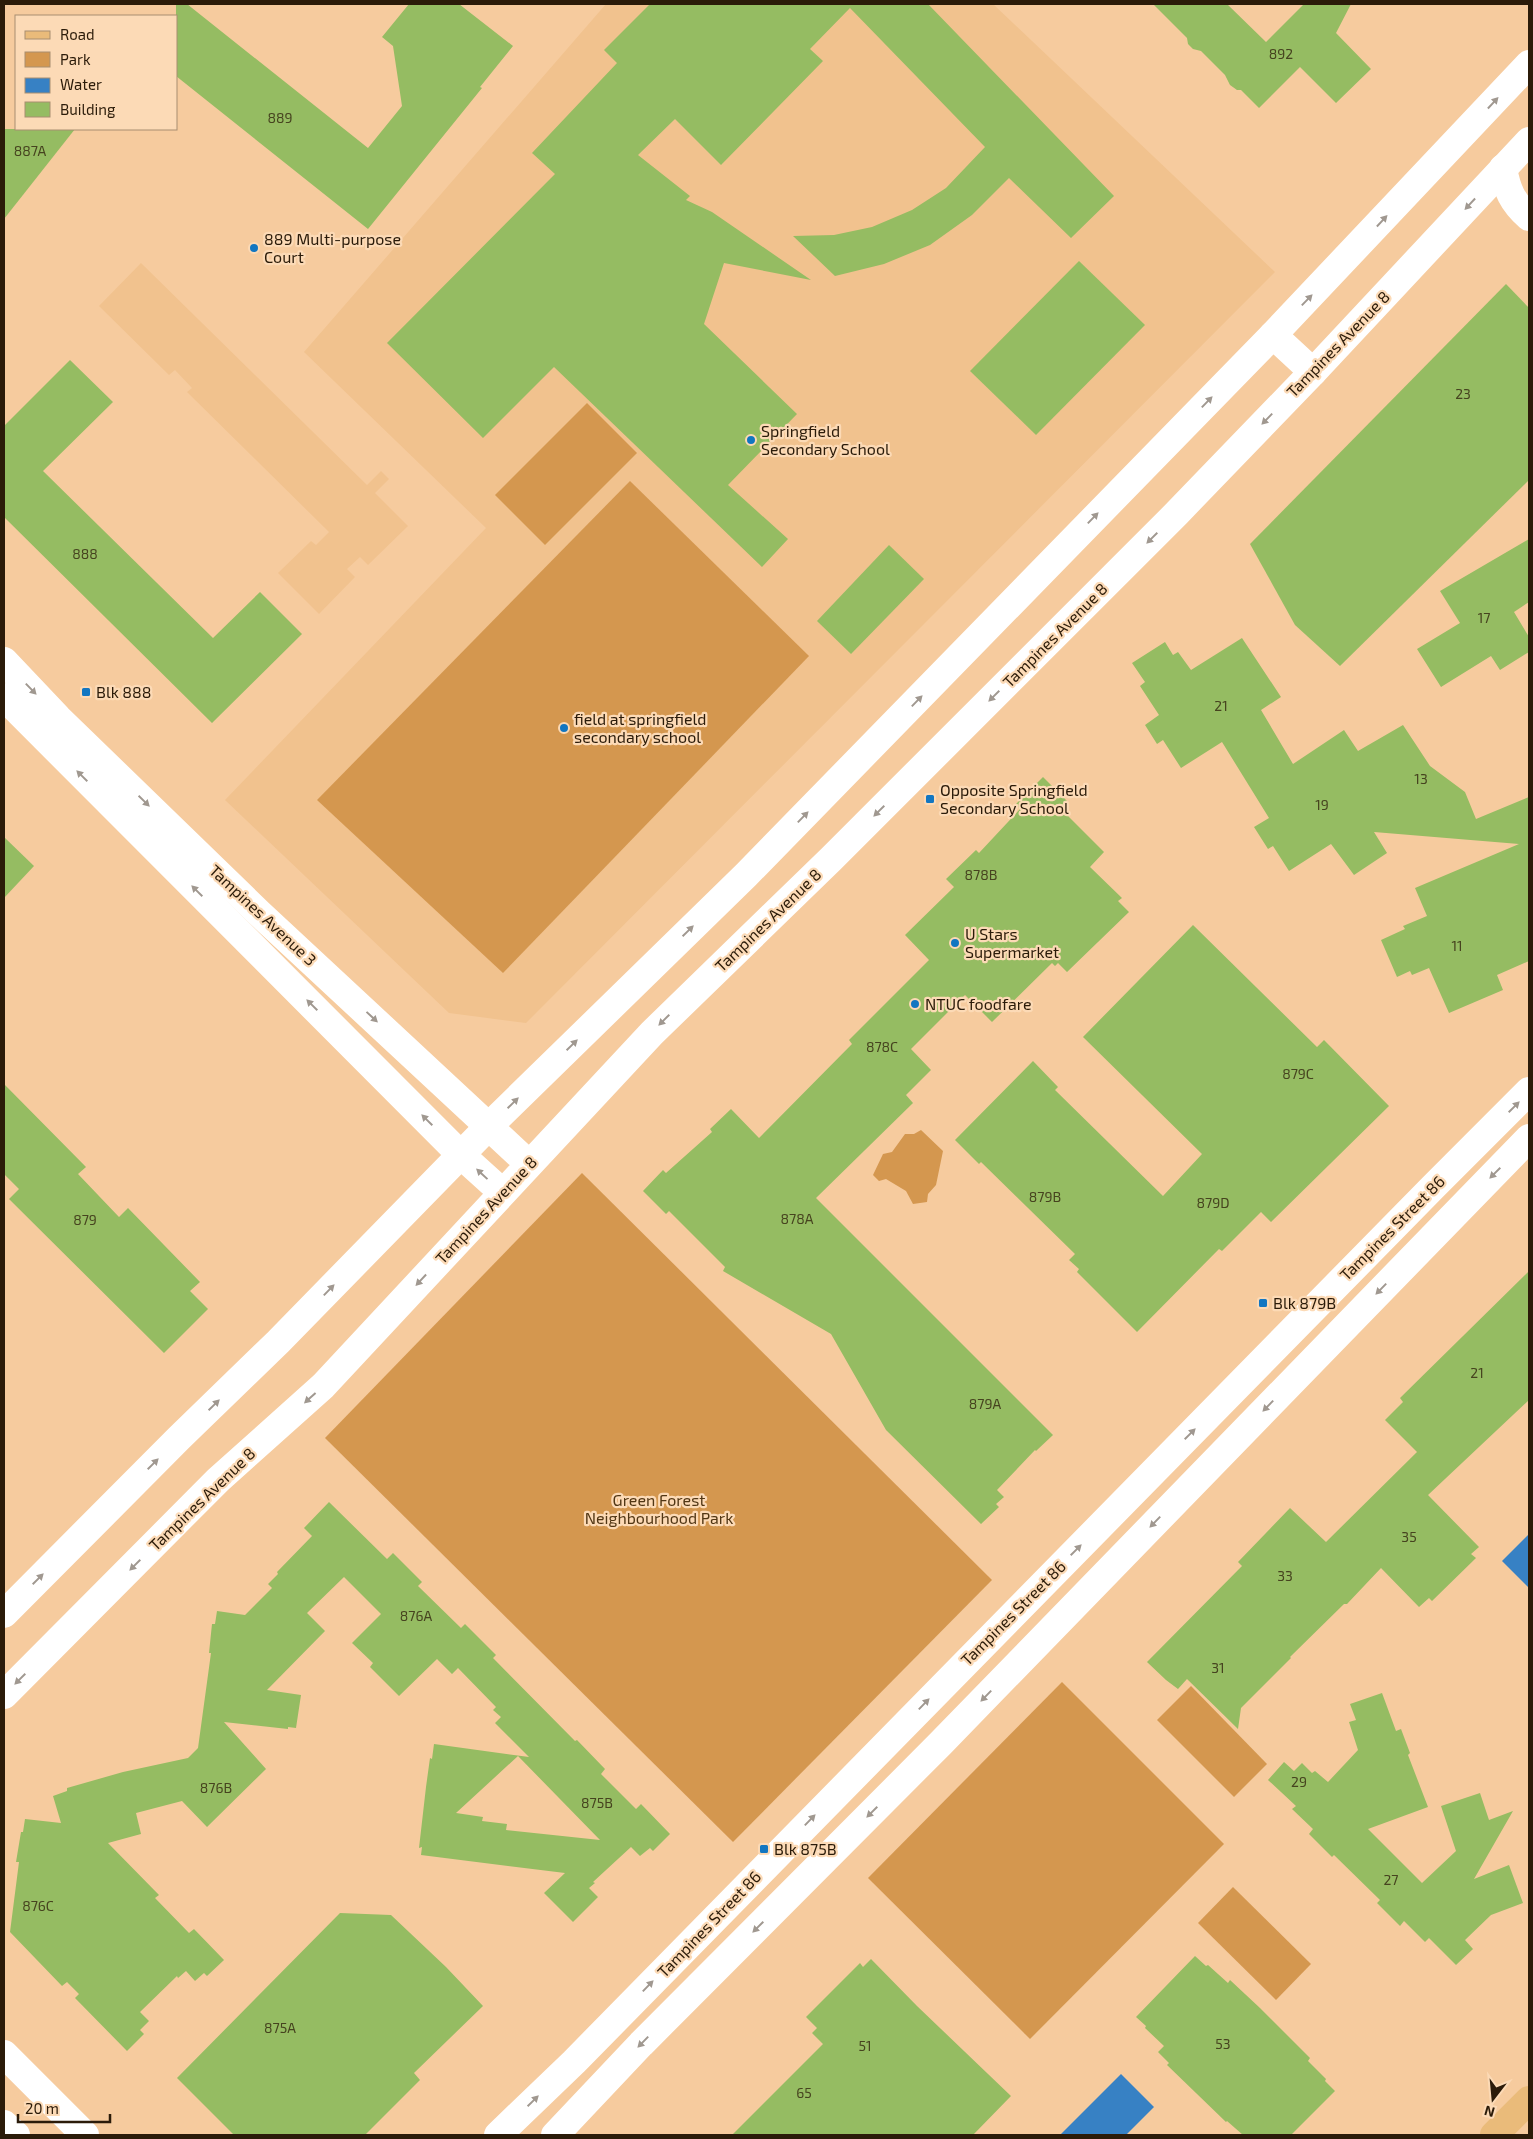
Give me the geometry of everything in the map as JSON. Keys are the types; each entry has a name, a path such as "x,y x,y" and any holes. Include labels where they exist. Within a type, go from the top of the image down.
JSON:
{"main road":[{"path":"1494,2135 1529,2100"}],"street":[{"path":"4,1614 179,1438 278,1342 489,1126 746,875 1273,335 1529,64"},
{"name":"Tampines Avenue 8","path":"4,1695 218,1480 323,1386 502,1192 698,986 831,859 1176,514 1313,372 1529,141"},
{"path":"1503,168 1506,188 1518,208 1529,218"},
{"path":"1273,335 1313,372"},
{"name":"Tampines Avenue 3","path":"4,661 58,718 259,913 529,1164"},
{"name":"Tampines Avenue 3","path":"4,697 462,1155 502,1192"},
{"name":"Tampines Street 86","path":"498,2135 574,2062 1391,1229 1529,1091"},
{"name":"Tampines Street 86","path":"555,2135 641,2044 940,1744 1529,1138"},
{"path":"4,2054 85,2135"},
{"path":"4,2124 16,2135"}],"shaded area":[{"name":"Springfield Secondary School","path":"606,4 993,4 1275,272 526,1023 449,1013 225,800 486,528 304,352"},
{"path":"141,263 367,485 381,471 389,479 375,493 408,526 368,565 360,557 347,569 355,577 319,614 278,573 311,541 316,545 329,532 187,392 192,388 175,370 169,375 99,306"}],"green space":[{"path":"587,403 637,453 545,545 495,495"},
{"name":"field at springfield secondary school","path":"630,481 809,656 503,973 317,800"},
{"path":"921,1130 943,1151 936,1185 928,1194 927,1202 913,1204 906,1191 886,1179 879,1181 873,1175 883,1154 892,1152 905,1134 914,1134"},
{"name":"Green Forest Neighbourhood Park","path":"582,1173 992,1580 733,1842 325,1438"},
{"path":"1062,1682 1224,1844 1030,2039 868,1878"},
{"path":"1191,1686 1267,1764 1234,1797 1157,1720"},
{"path":"1233,1887 1311,1964 1276,2000 1198,1923"}],"water":[{"path":"1529,1534 1529,1588 1502,1561"},
{"path":"1121,2074 1154,2107 1126,2135 1060,2135"}],"building":[{"path":"176,4 187,4 368,148 402,106 393,46 382,37 409,4 459,4 513,46 480,87 482,88 368,229 178,78 178,15 176,15"},
{"path":"650,4 928,4 1114,196 1071,238 1009,178 972,215 930,245 884,264 835,276 793,236 834,235 872,227 912,210 946,188 985,147 850,8 810,49 823,61 721,165 675,119 638,155 690,196 686,200 712,212 811,280 724,263 704,324 797,414 728,485 788,539 762,567 554,367 483,438 387,343 555,174 532,153 617,63 604,50"},
{"path":"1153,4 1227,4 1266,42 1304,4 1351,4 1336,33 1371,69 1336,103 1300,67 1259,108 1241,90 1237,90 1230,85 1225,75 1201,51 1193,49 1188,44 1187,38"},
{"path":"4,129 74,130 4,219"},
{"path":"1079,261 1145,325 1036,435 970,371"},
{"path":"1506,284 1529,308 1529,480 1340,666 1295,625 1250,544"},
{"path":"70,360 113,402 43,471 213,638 260,592 302,634 212,723 4,517 4,426"},
{"path":"1529,539 1529,602 1514,612 1529,637 1529,652 1500,670 1491,656 1441,687 1417,649 1460,623 1440,591"},
{"path":"889,545 924,579 851,654 817,621"},
{"path":"1242,638 1281,697 1261,710 1293,764 1344,730 1358,751 1403,725 1430,766 1465,792 1476,819 1529,797 1529,961 1497,975 1503,990 1449,1013 1429,968 1412,975 1410,971 1397,977 1381,940 1405,929 1403,926 1427,916 1415,888 1519,844 1374,832 1387,853 1354,875 1331,844 1289,871 1273,846 1268,849 1254,827 1269,818 1222,742 1181,768 1163,740 1157,744 1145,725 1159,715 1140,686 1145,682 1132,663 1165,642 1173,655 1178,652 1191,670"},
{"path":"1043,777 1068,802 1061,809 1104,852 1090,867 1122,898 1118,901 1129,912 1067,972 1058,963 1055,966 1052,963 992,1022 965,995 911,1049 931,1070 906,1095 913,1103 816,1198 1053,1435 1035,1450 997,1490 1004,1497 996,1504 999,1507 981,1524 886,1430 831,1334 723,1271 725,1267 669,1211 666,1214 643,1191 663,1170 666,1173 712,1132 710,1129 731,1109 759,1138 852,1044 849,1040 929,960 905,935 954,887 946,879 976,850 979,853 1020,809 1016,804"},
{"path":"4,837 34,866 4,898"},
{"path":"1193,925 1317,1047 1324,1040 1389,1106 1271,1222 1261,1212 1222,1251 1219,1249 1137,1332 1077,1272 1079,1269 1069,1260 1075,1254 981,1162 979,1164 955,1140 1033,1061 1058,1087 1055,1090 1163,1196 1202,1154 1083,1037"},
{"path":"4,1084 86,1167 78,1174 119,1217 128,1208 200,1282 190,1291 208,1309 164,1353 9,1199 19,1189 4,1174"},
{"path":"1529,1271 1529,1400 1428,1495 1479,1547 1471,1554 1476,1558 1432,1601 1429,1598 1419,1607 1381,1568 1241,1708 1238,1729 1187,1679 1178,1689 1166,1680 1147,1662 1242,1566 1238,1562 1290,1508 1326,1542 1417,1452 1385,1420 1403,1402 1400,1398"},
{"path":"329,1502 387,1559 393,1553 422,1582 418,1586 461,1628 465,1624 496,1655 493,1658 605,1769 601,1774 636,1809 641,1804 670,1834 653,1851 650,1848 640,1856 631,1847 593,1882 595,1883 589,1888 598,1897 573,1922 544,1893 565,1873 421,1855 422,1847 419,1848 426,1787 434,1744 529,1757 495,1723 501,1717 493,1710 496,1707 458,1668 452,1674 437,1659 399,1696 370,1667 373,1663 352,1643 381,1614 344,1577 307,1613 325,1631 267,1690 301,1695 296,1728 288,1727 288,1729 224,1722 266,1769 207,1827 182,1801 136,1813 141,1834 108,1843 159,1895 155,1898 189,1933 194,1929 224,1960 207,1976 204,1973 195,1981 186,1971 178,1978 177,1976 140,2012 149,2021 140,2030 144,2034 127,2051 75,1998 79,1994 67,1982 62,1986 10,1932 19,1862 16,1862 25,1819 61,1823 53,1796 67,1791 67,1788 123,1772 188,1758 198,1748 211,1653 209,1653 212,1624 215,1624 217,1611 245,1615 272,1588 268,1584 278,1574 277,1572 312,1536 304,1528","holes":["518,1756 600,1840 506,1830 507,1824 482,1821 483,1817 456,1813"]},
{"path":"1382,1693 1396,1731 1401,1729 1410,1753 1408,1755 1428,1807 1368,1829 1422,1883 1456,1851 1441,1806 1480,1793 1489,1820 1513,1811 1474,1879 1509,1865 1523,1903 1491,1915 1465,1940 1473,1949 1456,1965 1429,1938 1425,1942 1404,1921 1400,1926 1377,1903 1380,1900 1334,1855 1332,1857 1309,1834 1313,1829 1292,1809 1296,1806 1268,1780 1284,1762 1294,1771 1302,1763 1312,1773 1315,1771 1328,1782 1358,1750 1349,1722 1356,1720 1350,1704"},
{"path":"340,1913 391,1915 446,1967 483,2006 414,2073 420,2080 365,2135 234,2135 177,2078"},
{"path":"1195,1956 1228,1983 1230,1980 1260,2008 1310,2058 1308,2061 1335,2091 1291,2135 1243,2135 1226,2122 1167,2065 1169,2063 1158,2052 1164,2046 1136,2017"},
{"path":"871,1959 1011,2096 973,2135 732,2135 823,2044 812,2033 817,2028 806,2017 860,1963 863,1967"}],"place":[{"name":"889 Multi-purpose Court","path":"254,248"},
{"name":"Springfield Secondary School","path":"751,440"},
{"name":"Blk 888","path":"86,692"},
{"name":"field at springfield secondary school","path":"564,728"},
{"name":"Opposite Springfield Secondary School","path":"930,799"},
{"name":"U Stars Supermarket","path":"955,943"},
{"name":"NTUC foodfare","path":"915,1004"},
{"name":"Blk 879B","path":"1263,1303"},
{"name":"Blk 875B","path":"764,1849"}]}
